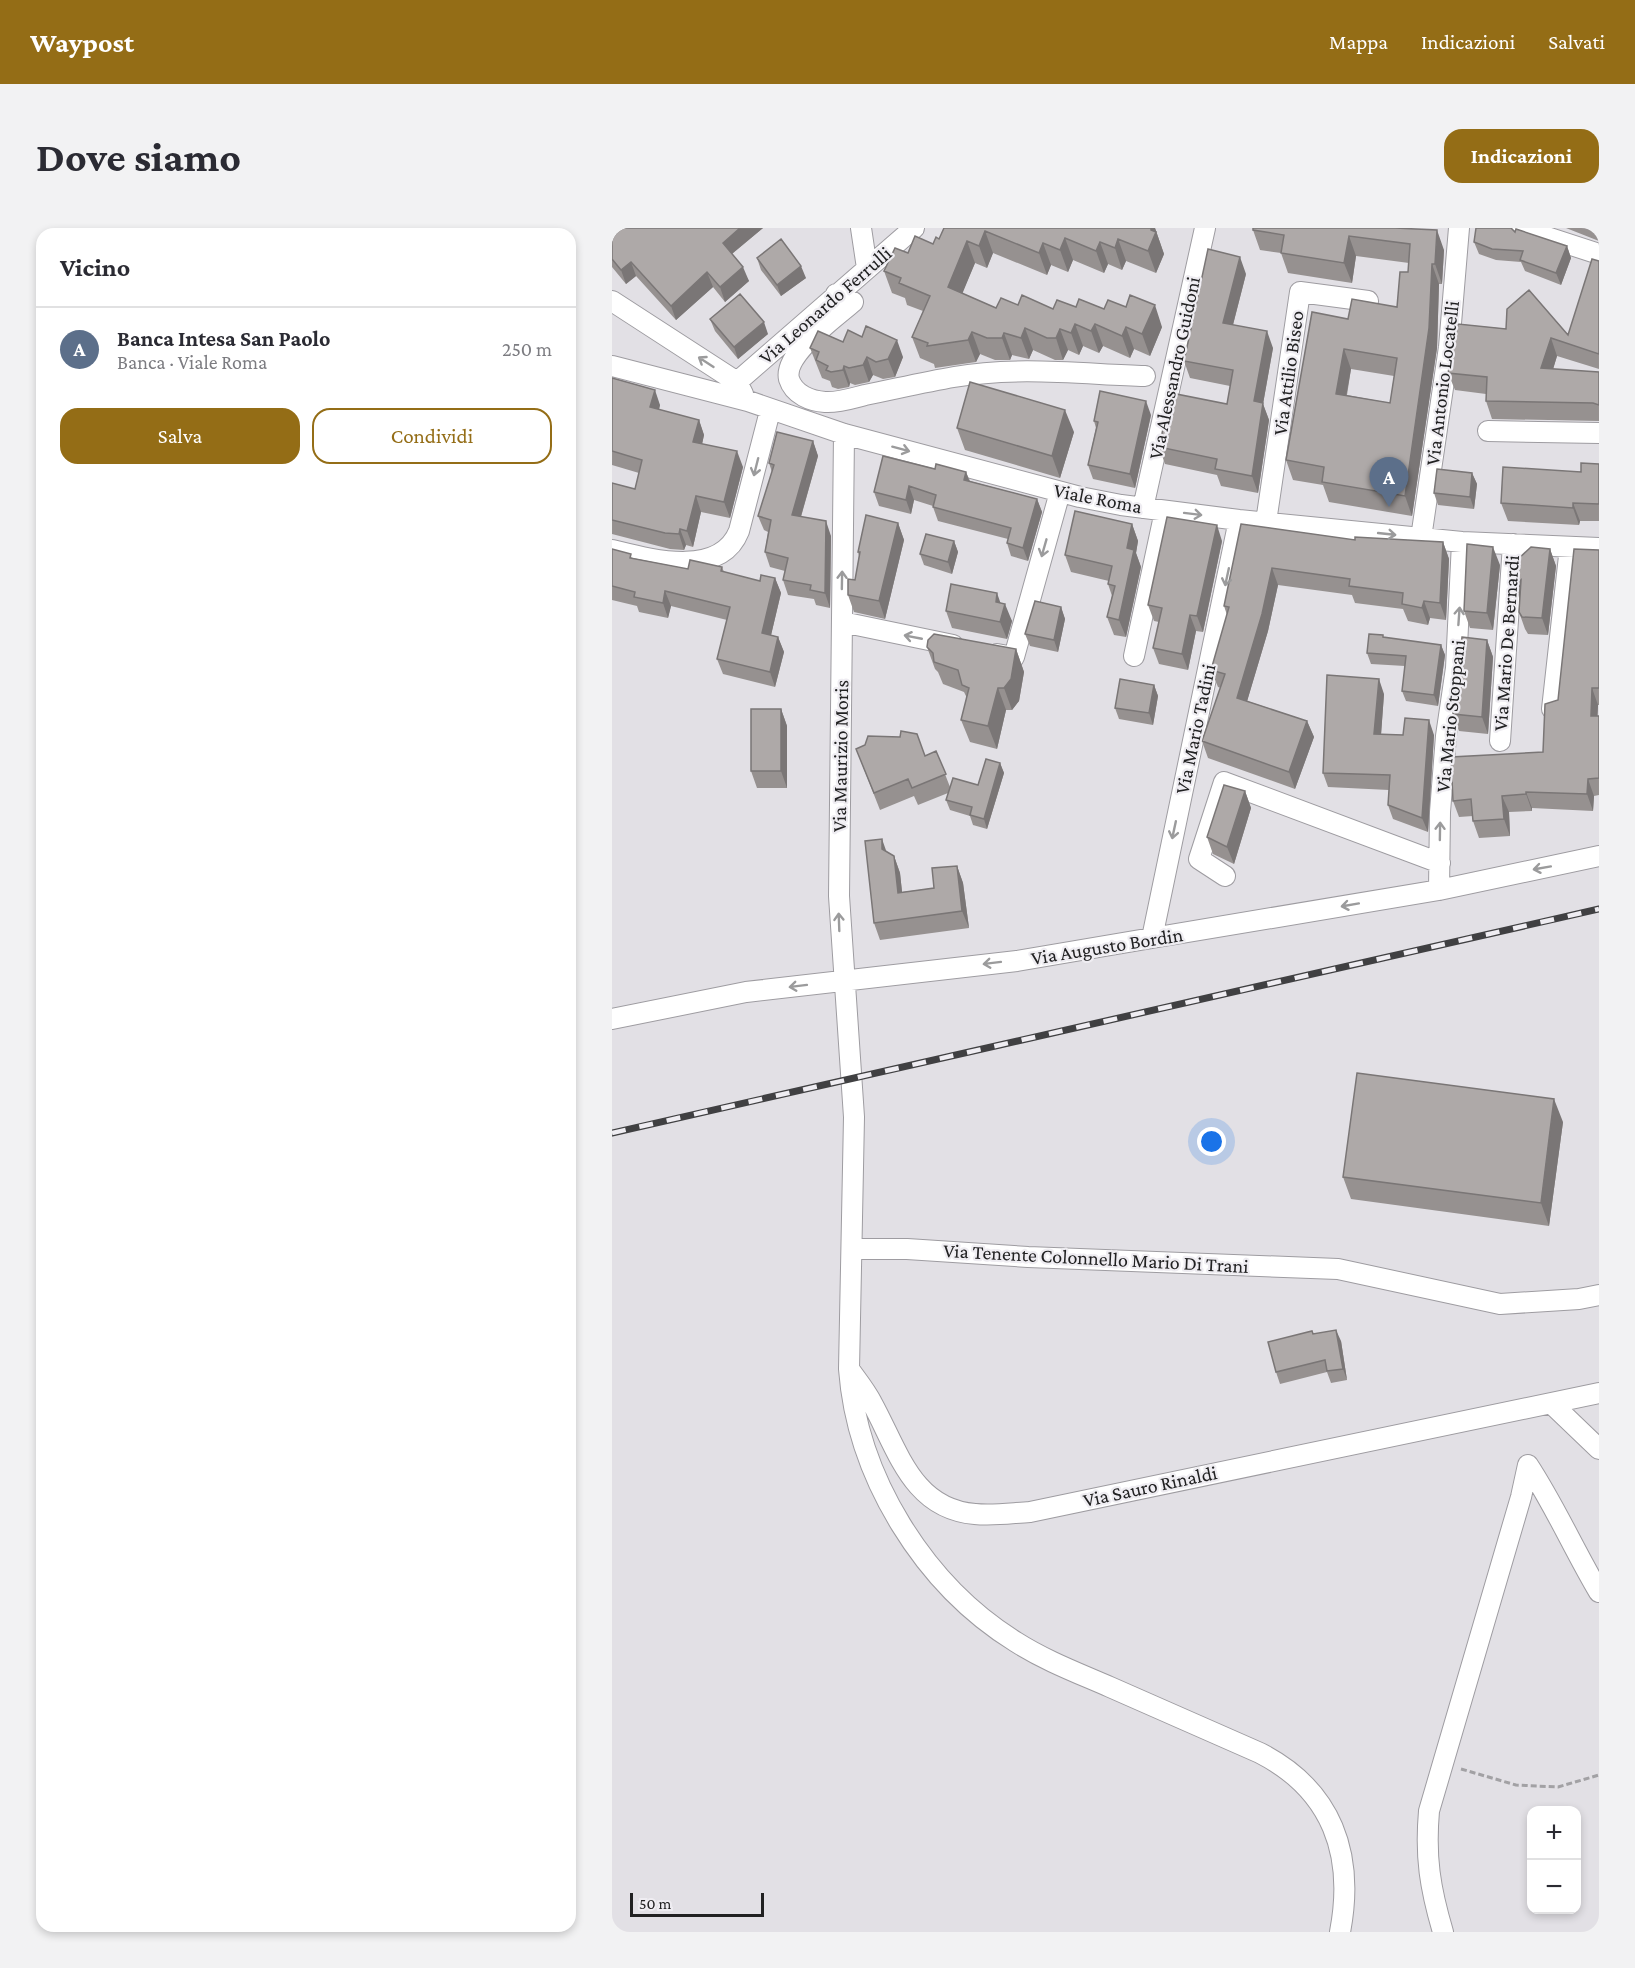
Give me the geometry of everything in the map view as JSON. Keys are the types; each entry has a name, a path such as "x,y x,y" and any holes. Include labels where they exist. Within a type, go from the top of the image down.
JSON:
{"street":[{"path":"861,228 867,268"},
{"name":"Via Leonardo Ferrulli","path":"736,382 914,228"},
{"name":"Via Alessandro Guidoni","path":"1143,508 1205,228"},
{"name":"Via Antonio Locatelli","path":"1421,537 1449,347 1459,228"},
{"path":"1519,228 1599,254"},
{"name":"Via Attilio Biseo","path":"1266,522 1300,292 1368,301"},
{"path":"836,294 854,302 802,348 789,368 789,379 795,390 805,398 826,402 838,401 955,377 988,373 1145,376"},
{"path":"612,301 736,382 748,401"},
{"name":"Viale Roma","path":"612,366 748,401 770,411 844,434 1060,492 1143,508 1462,542 1599,548"},
{"path":"612,550 674,563 719,554 732,545 739,531 770,411"},
{"path":"1488,430 1599,433"},
{"name":"Via Maurizio Moris","path":"844,434 839,896 853,1077 853,1249"},
{"path":"842,622 1014,657 1060,492"},
{"path":"1134,656 1165,511"},
{"name":"Via Mario Tadini","path":"1152,938 1239,520"},
{"name":"Via Mario Stoppani","path":"1439,890 1440,812 1446,736 1456,668 1462,542"},
{"name":"Via Mario De Bernardi","path":"1500,741 1513,544"},
{"path":"1552,709 1570,547"},
{"path":"1225,876 1199,859 1224,783 1440,862"},
{"name":"Via Augusto Bordin","path":"612,1019 724,996 1017,961 1439,890 1599,856"},
{"path":"853,1249 849,1369 853,1405 861,1439 891,1507 922,1555 984,1618 1038,1655 1260,1753 1277,1762 1304,1784 1325,1812 1342,1854 1346,1885 1340,1932"},
{"name":"Via Tenente Colonnello Mario Di Trani","path":"853,1249 907,1249 1028,1257 1338,1269 1500,1304 1579,1299 1599,1295"},
{"name":"Via Sauro Rinaldi","path":"849,1369 872,1402 899,1458 918,1487 939,1504 972,1514 1030,1512 1522,1407 1552,1404 1599,1393"},
{"path":"1552,1404 1599,1449"},
{"path":"1443,1932 1433,1898 1426,1850 1429,1811 1521,1497 1528,1465 1545,1491 1574,1550 1599,1592"}],"path":[{"path":"1442,1762 1516,1785 1558,1787 1599,1775"}],"building":[{"path":"612,228 740,228 723,243 743,267 720,287 707,272 671,306 631,262 621,270 612,259"},
{"path":"944,228 1151,228 1156,232 1148,251 1118,239 1115,248 1100,242 1096,251 1065,238 1060,250 1043,243 1039,253 985,231 979,246 967,241 948,287 996,308 1001,298 1018,305 1022,295 1053,309 1057,300 1076,307 1079,299 1104,309 1108,300 1126,307 1130,295 1155,305 1142,334 1126,327 1122,336 1095,324 1091,331 1075,324 1071,333 1060,329 1056,338 1047,338 1025,328 1021,338 1004,333 1002,338 987,338 972,332 968,340 927,346 928,343 912,337 930,296 899,283 901,278 884,271 895,248 908,253 915,236 933,244 936,237 939,239"},
{"path":"1253,228 1395,228 1437,230 1435,264 1432,264 1429,328 1405,496 1322,482 1324,467 1286,460 1312,312 1348,319 1352,299 1397,307 1400,272 1408,272 1410,244 1349,236 1344,263 1281,253 1284,235 1253,230","holes":["1344,349 1397,358 1390,403 1336,394"]},
{"path":"1476,228 1511,228 1515,232 1516,229 1567,246 1556,273 1520,260 1523,251 1492,249 1474,242"},
{"path":"781,239 801,266 777,285 757,258"},
{"path":"1208,249 1240,257 1223,323 1267,331 1254,401 1263,403 1252,476 1215,469 1217,459 1159,447 1171,393 1227,404 1233,370 1184,361"},
{"path":"1592,259 1599,261 1599,354 1551,338 1541,368 1599,372 1599,405 1486,401 1487,377 1448,373 1458,324 1506,329 1507,309 1529,290 1568,335"},
{"path":"740,294 764,322 734,347 710,319"},
{"path":"866,326 897,340 888,359 876,362 867,357 863,365 849,368 844,366 843,370 831,372 826,370 828,366 816,360 819,352 810,348 818,331 843,342 848,330 862,337"},
{"path":"612,378 655,390 650,407 699,420 693,442 737,451 724,502 696,496 687,531 680,529 679,534 665,533 612,520 612,483 635,489 642,460 612,451"},
{"path":"970,382 1065,410 1052,456 957,428"},
{"path":"1100,391 1146,401 1130,474 1088,465 1098,422 1094,421"},
{"path":"777,432 813,441 792,515 826,521 825,593 810,590 811,585 783,580 788,558 765,552 771,520 758,516 774,465 769,463"},
{"path":"883,456 935,469 936,464 966,472 964,480 1037,499 1023,548 1007,543 1011,528 933,507 936,495 909,486 906,500 874,492"},
{"path":"1581,463 1599,464 1599,504 1573,503 1573,508 1501,503 1503,467 1581,472"},
{"path":"1437,469 1472,473 1470,497 1434,493"},
{"path":"1075,511 1132,524 1127,548 1134,550 1119,620 1107,617 1115,586 1108,584 1112,566 1065,555"},
{"path":"866,515 898,523 879,601 848,595 848,579 855,580"},
{"path":"1167,517 1217,525 1197,616 1190,615 1182,654 1153,648 1162,608 1148,605"},
{"path":"1241,524 1355,540 1355,537 1443,542 1440,603 1424,601 1422,608 1402,604 1403,593 1349,586 1350,579 1272,568 1262,614 1237,698 1307,721 1289,772 1202,741 1225,674 1211,670 1229,607 1224,606"},
{"path":"926,534 954,541 948,562 920,554"},
{"path":"1467,544 1493,547 1487,613 1464,611"},
{"path":"1531,547 1550,549 1542,618 1522,617 1519,612 1521,580 1515,586 1517,560"},
{"path":"612,549 631,554 630,558 688,569 690,560 722,567 721,571 760,581 761,575 775,578 762,633 778,637 770,672 717,659 730,607 665,591 663,603 634,597 635,592 612,586"},
{"path":"1574,549 1599,550 1599,688 1592,688 1591,716 1599,716 1599,778 1588,779 1587,794 1526,792 1526,794 1502,796 1504,819 1473,821 1471,799 1453,801 1451,757 1543,752 1545,704 1558,700"},
{"path":"951,584 997,593 996,602 1005,604 1000,622 946,611"},
{"path":"1035,601 1061,607 1054,640 1025,634"},
{"path":"934,634 1016,649 1011,679 1004,688 998,688 988,726 961,720 969,688 962,685 958,670 934,662 933,653 927,647 928,640"},
{"path":"1369,634 1441,645 1434,695 1402,691 1406,656 1367,653"},
{"path":"1462,637 1487,640 1482,717 1453,714"},
{"path":"1327,675 1379,679 1374,734 1403,735 1405,718 1429,720 1422,818 1388,805 1390,775 1323,773"},
{"path":"1120,679 1154,685 1149,713 1115,708"},
{"path":"751,709 781,709 781,771 751,771"},
{"path":"901,731 917,734 925,756 936,751 946,774 912,788 908,779 874,793 856,749 865,745 868,736 900,737"},
{"path":"986,759 1000,763 984,819 970,815 972,807 946,800 953,778 978,785"},
{"path":"1224,785 1245,791 1227,847 1207,837"},
{"path":"882,839 882,849 894,856 898,893 934,888 932,868 957,866 962,911 874,923 865,841"},
{"path":"1357,1073 1554,1099 1541,1203 1343,1177"},
{"path":"1336,1330 1343,1369 1327,1371 1325,1360 1276,1372 1268,1342 1312,1331 1313,1334"}],"railway":[{"path":"612,1133 1599,909"}],"place":[{"name":"Banca Intesa San Paolo","path":"1389,507"}]}
